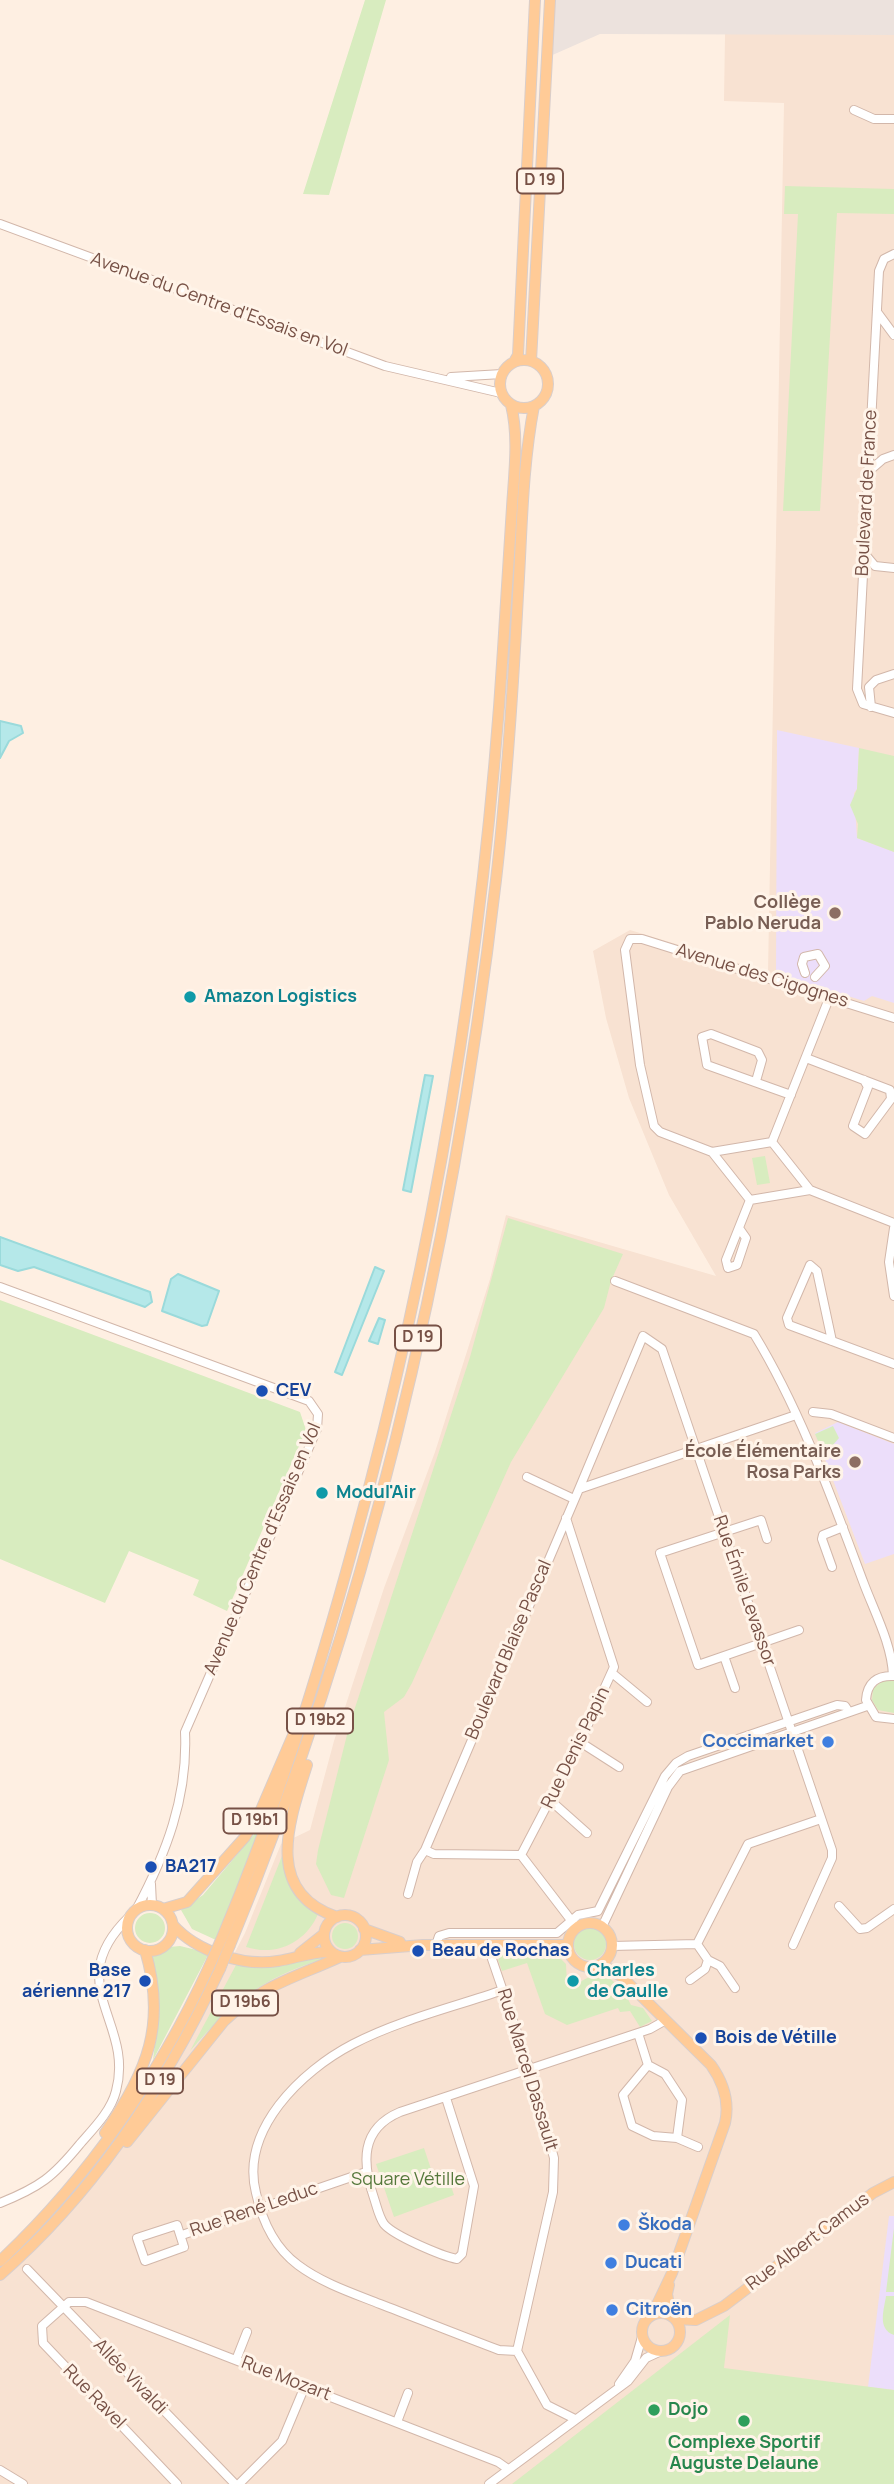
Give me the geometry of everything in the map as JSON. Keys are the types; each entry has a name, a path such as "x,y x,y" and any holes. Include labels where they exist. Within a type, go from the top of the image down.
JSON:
{"main road":[{"name":"D 19","path":"514,362 518,355 522,295 535,0"},
{"name":"D 19","path":"531,361 550,0"},
{"path":"531,361 543,369 548,382 545,397 534,406 526,408 511,405 501,393 502,374 514,362 531,361"},
{"name":"D 19","path":"0,2275 86,2185 136,2119 165,2074 215,1968 259,1850 309,1702 382,1441 420,1285 457,1080 485,881 495,772 513,478 515,422 511,405"},
{"name":"D 19","path":"225,1942 305,1753 377,1504 436,1260 482,985 507,771 525,466 534,406"},
{"name":"D 19b2","path":"337,1917 316,1908 295,1883 287,1859 286,1839 346,1636 377,1504"},
{"name":"D 19b1","path":"163,1909 187,1902 245,1837 261,1812 296,1722 309,1702"},
{"path":"103,2146 102,2137 141,2077 152,2036 150,1970 145,1950 131,1941 127,1933 133,1913 152,1905 163,1909 173,1925 194,1943"},
{"path":"297,1956 324,1934 328,1924 345,1915 356,1919 364,1930 366,1937 360,1950"},
{"path":"610,1951 601,1964 590,1967 579,1965 571,1956 568,1945 574,1924 601,1927 609,1934 610,1951 621,1976"},
{"path":"166,1944 173,1925"},
{"path":"364,1930 392,1941 423,1945"},
{"path":"324,1934 336,1954"},
{"path":"145,1950 166,1944 194,1943 248,1961 276,1962 297,1956 351,1956 360,1950 423,1945 568,1945"},
{"name":"D 19b6","path":"86,2185 97,2178 224,2021 240,2006 276,1982 336,1954"},
{"path":"601,1964 621,1976 711,2065 722,2082 727,2108 725,2123 672,2273 652,2315 643,2324 642,2337 648,2347 659,2352 674,2347 681,2335 667,2294 672,2273"},
{"name":"D 19","path":"0,2261 59,2200 103,2146 159,2063 215,1968"},
{"name":"Rue Albert Camus","path":"681,2335 707,2321 864,2200 894,2182"},
{"name":"Rue Albert Camus","path":"673,2317 696,2320 724,2306"},
{"path":"652,2315 673,2317"}],"street":[{"path":"854,110 874,119 894,119"},
{"name":"Avenue du Centre d'Essais en Vol","path":"0,224 384,366 441,377"},
{"name":"Boulevard de France","path":"871,708 861,702 857,689 880,267 884,259 894,254"},
{"path":"877,312 894,335"},
{"path":"441,377 502,374"},
{"path":"441,377 501,393"},
{"path":"868,472 883,459 894,455"},
{"path":"864,553 875,566 894,568"},
{"path":"894,674 876,680 869,687 871,708 894,713"},
{"name":"Avenue des Cigognes","path":"712,1152 656,1130 638,1056 625,950 630,939 642,939 819,992 894,1018"},
{"path":"805,973 802,964 804,957 818,954 825,966 815,976"},
{"path":"792,985 805,973"},
{"path":"805,973 815,976"},
{"path":"815,976 819,992"},
{"path":"772,1142 830,996"},
{"path":"756,1081 762,1060 760,1054 711,1034 702,1037 707,1065 791,1095"},
{"path":"806,1058 887,1088 892,1095 865,1134 853,1126 868,1087 864,1080"},
{"path":"750,1200 712,1152 772,1142"},
{"path":"772,1142 810,1190 894,1225 888,1262 894,1296"},
{"path":"750,1200 810,1190"},
{"path":"739,1228 750,1200"},
{"path":"832,1341 817,1271 810,1265 787,1322 832,1341 894,1364"},
{"path":"615,1281 750,1329 796,1415 843,1528 887,1646 894,1676 881,1677 871,1684 866,1694 867,1706 876,1717 894,1719"},
{"name":"Avenue du Centre d'Essais en Vol","path":"0,1287 309,1401 317,1409 317,1429 186,1732 187,1761 176,1819 151,1879"},
{"name":"Rue Émile Levassor","path":"579,1489 643,1336 662,1349 832,1858 793,1945"},
{"path":"813,1412 831,1414 894,1438"},
{"path":"579,1489 796,1415"},
{"path":"527,1477 574,1499"},
{"name":"Boulevard Blaise Pascal","path":"408,1894 416,1862 425,1850 579,1489"},
{"name":"Rue Denis Papin","path":"522,1855 612,1673 613,1658 566,1517"},
{"path":"767,1539 761,1520 660,1553 698,1665 799,1630"},
{"path":"832,1567 823,1535 843,1528"},
{"path":"724,1656 735,1688"},
{"path":"612,1673 647,1702"},
{"path":"436,1945 439,1936 449,1933 556,1933 574,1924 600,1909 665,1776 676,1763 789,1727 867,1706"},
{"path":"601,1927 668,1787 680,1771 789,1727"},
{"path":"580,1742 619,1767"},
{"path":"551,1801 587,1833"},
{"path":"697,1944 748,1844 821,1819"},
{"path":"425,1850 434,1854 522,1855 574,1924"},
{"path":"151,1879 152,1905"},
{"path":"0,2203 33,2190 48,2179 91,2131 113,2099 119,2073 118,2055 97,1980 111,1940 133,1913 151,1879"},
{"path":"839,1906 860,1929 867,1928 894,1909"},
{"path":"610,1951 697,1944"},
{"path":"697,1944 708,1960 720,1966 735,1988"},
{"name":"Rue Marcel Dassault","path":"492,1945 492,1959 551,2137 555,2180 517,2351"},
{"path":"690,1980 705,1969 708,1960"},
{"path":"503,1990 362,2040 329,2059 305,2079 270,2118 257,2144 252,2175 260,2208 281,2248 297,2264 315,2276 499,2350 517,2351 547,2405 575,2419"},
{"path":"446,2098 474,2186 462,2254 457,2259 447,2257 386,2225 366,2172 367,2145 378,2125 400,2112 638,2033 666,2020"},
{"path":"638,2033 648,2064 665,2074 682,2100 677,2138"},
{"path":"648,2064 623,2095 632,2126 653,2136 677,2138 698,2147"},
{"name":"Rue René Leduc","path":"182,2235 366,2172"},
{"name":"Rue René Leduc","path":"177,2224 182,2235 184,2247 145,2261 137,2238 177,2224"},
{"name":"Allée Vivaldi","path":"27,2269 237,2484"},
{"name":"Rue Mozart","path":"62,2306 74,2301 86,2302 397,2422 498,2462 508,2469"},
{"name":"Rue Ravel","path":"62,2306 42,2326 43,2343 177,2484"},
{"path":"236,2360 247,2332"},
{"path":"617,2386 635,2361 642,2337"},
{"path":"489,2484 635,2375 646,2358 659,2352"},
{"path":"237,2484 282,2441 305,2386"},
{"path":"397,2422 408,2393"},
{"path":"0,2470 23,2484"}],"shaded area":[{"path":"550,0 894,0 894,35 600,34 548,57"},
{"path":"789,32 894,35 894,2484 0,2484 0,2275 129,2136 168,2081 245,1933 281,1844 310,1830 334,1741 384,1588 435,1452 490,1279 506,1215 716,1276 669,1195 629,1098 606,1018 593,951 630,930 768,972 784,103 724,101 725,34"},
{"name":"Collège Pablo Neruda","path":"777,730 859,748 857,789 854,793 857,838 894,852 894,1003 872,996 864,1001 776,974"},
{"path":"838,1422 894,1444 894,1554 865,1564 815,1433"},
{"path":"889,2216 894,2216 894,2390 868,2387"}],"green space":[{"path":"365,0 386,0 329,195 303,194"},
{"path":"785,186 894,189 894,214 837,213 820,511 783,511 798,214 784,214"},
{"path":"859,748 894,756 894,852 857,838 858,824 850,805 857,789"},
{"path":"765,1156 770,1183 757,1185 752,1158"},
{"path":"508,1218 623,1254 611,1281 604,1308 511,1462 412,1683 404,1697 384,1712 389,1760 344,1898 331,1895 316,1864 350,1723 470,1357"},
{"path":"0,1300 300,1412 306,1430 227,1611 193,1595 199,1580 129,1551 105,1603 0,1559"},
{"path":"833,1426 839,1438 824,1455 815,1434"},
{"path":"882,1681 894,1681 894,1713 878,1710 872,1700 873,1689"},
{"path":"262,1825 216,1940 192,1929 181,1910 203,1895"},
{"path":"282,1856 295,1888 304,1902 318,1914 306,1932 289,1945 269,1950 246,1947"},
{"path":"150,1913 161,1917 165,1928 161,1939 150,1943 139,1939 135,1928 139,1917"},
{"path":"345,1923 354,1927 358,1936 354,1945 345,1949 336,1945 332,1936 336,1927"},
{"path":"590,1928 601,1933 606,1944 601,1955 590,1960 579,1955 574,1944 579,1933"},
{"path":"180,1946 209,1953 153,2060 158,2019 152,1957 169,1947"},
{"path":"503,1953 556,1954 566,1964 567,1983 574,1985 591,1976 606,1975 623,1990 631,2005 643,2008 652,2021 640,2027 630,2011 620,2012 618,2008 567,2025 545,2014 527,1963 502,1971 498,1960"},
{"path":"316,1955 322,1959 281,1975 234,2005 190,2051 236,1965 277,1966"},
{"name":"Square Vétille","path":"424,2148 435,2181 448,2177 454,2195 394,2217 376,2164"},
{"path":"894,2228 894,2292 886,2292"},
{"path":"886,2296 894,2296 894,2335 883,2324"},
{"name":"Complexe Sportif Auguste Delaune","path":"730,2315 724,2368 894,2390 894,2484 512,2484"}],"water":[{"path":"0,721 21,726 23,733 9,741 0,758"},
{"path":"425,1075 433,1076 411,1192 403,1190"},
{"path":"0,1237 150,1292 152,1302 145,1307 34,1267 18,1271 0,1265"},
{"path":"375,1267 384,1271 342,1375 335,1372"},
{"path":"178,1274 219,1291 207,1325 202,1326 162,1311 171,1279"},
{"path":"379,1318 385,1320 378,1344 369,1341"}],"place":[{"name":"Collège Pablo Neruda","path":"835,913"},
{"name":"Amazon Logistics","path":"190,997"},
{"name":"CEV","path":"262,1391"},
{"name":"École Élémentaire Rosa Parks","path":"855,1462"},
{"name":"Modul'Air","path":"322,1493"},
{"name":"Coccimarket","path":"828,1742"},
{"name":"BA217","path":"151,1867"},
{"name":"Beau de Rochas","path":"418,1951"},
{"name":"Base aérienne 217","path":"145,1981"},
{"name":"Charles de Gaulle","path":"573,1981"},
{"name":"Bois de Vétille","path":"701,2038"},
{"name":"Škoda","path":"624,2225"},
{"name":"Ducati","path":"611,2263"},
{"name":"Citroën","path":"612,2310"},
{"name":"Dojo","path":"654,2410"},
{"name":"Complexe Sportif Auguste Delaune","path":"744,2421"}]}
